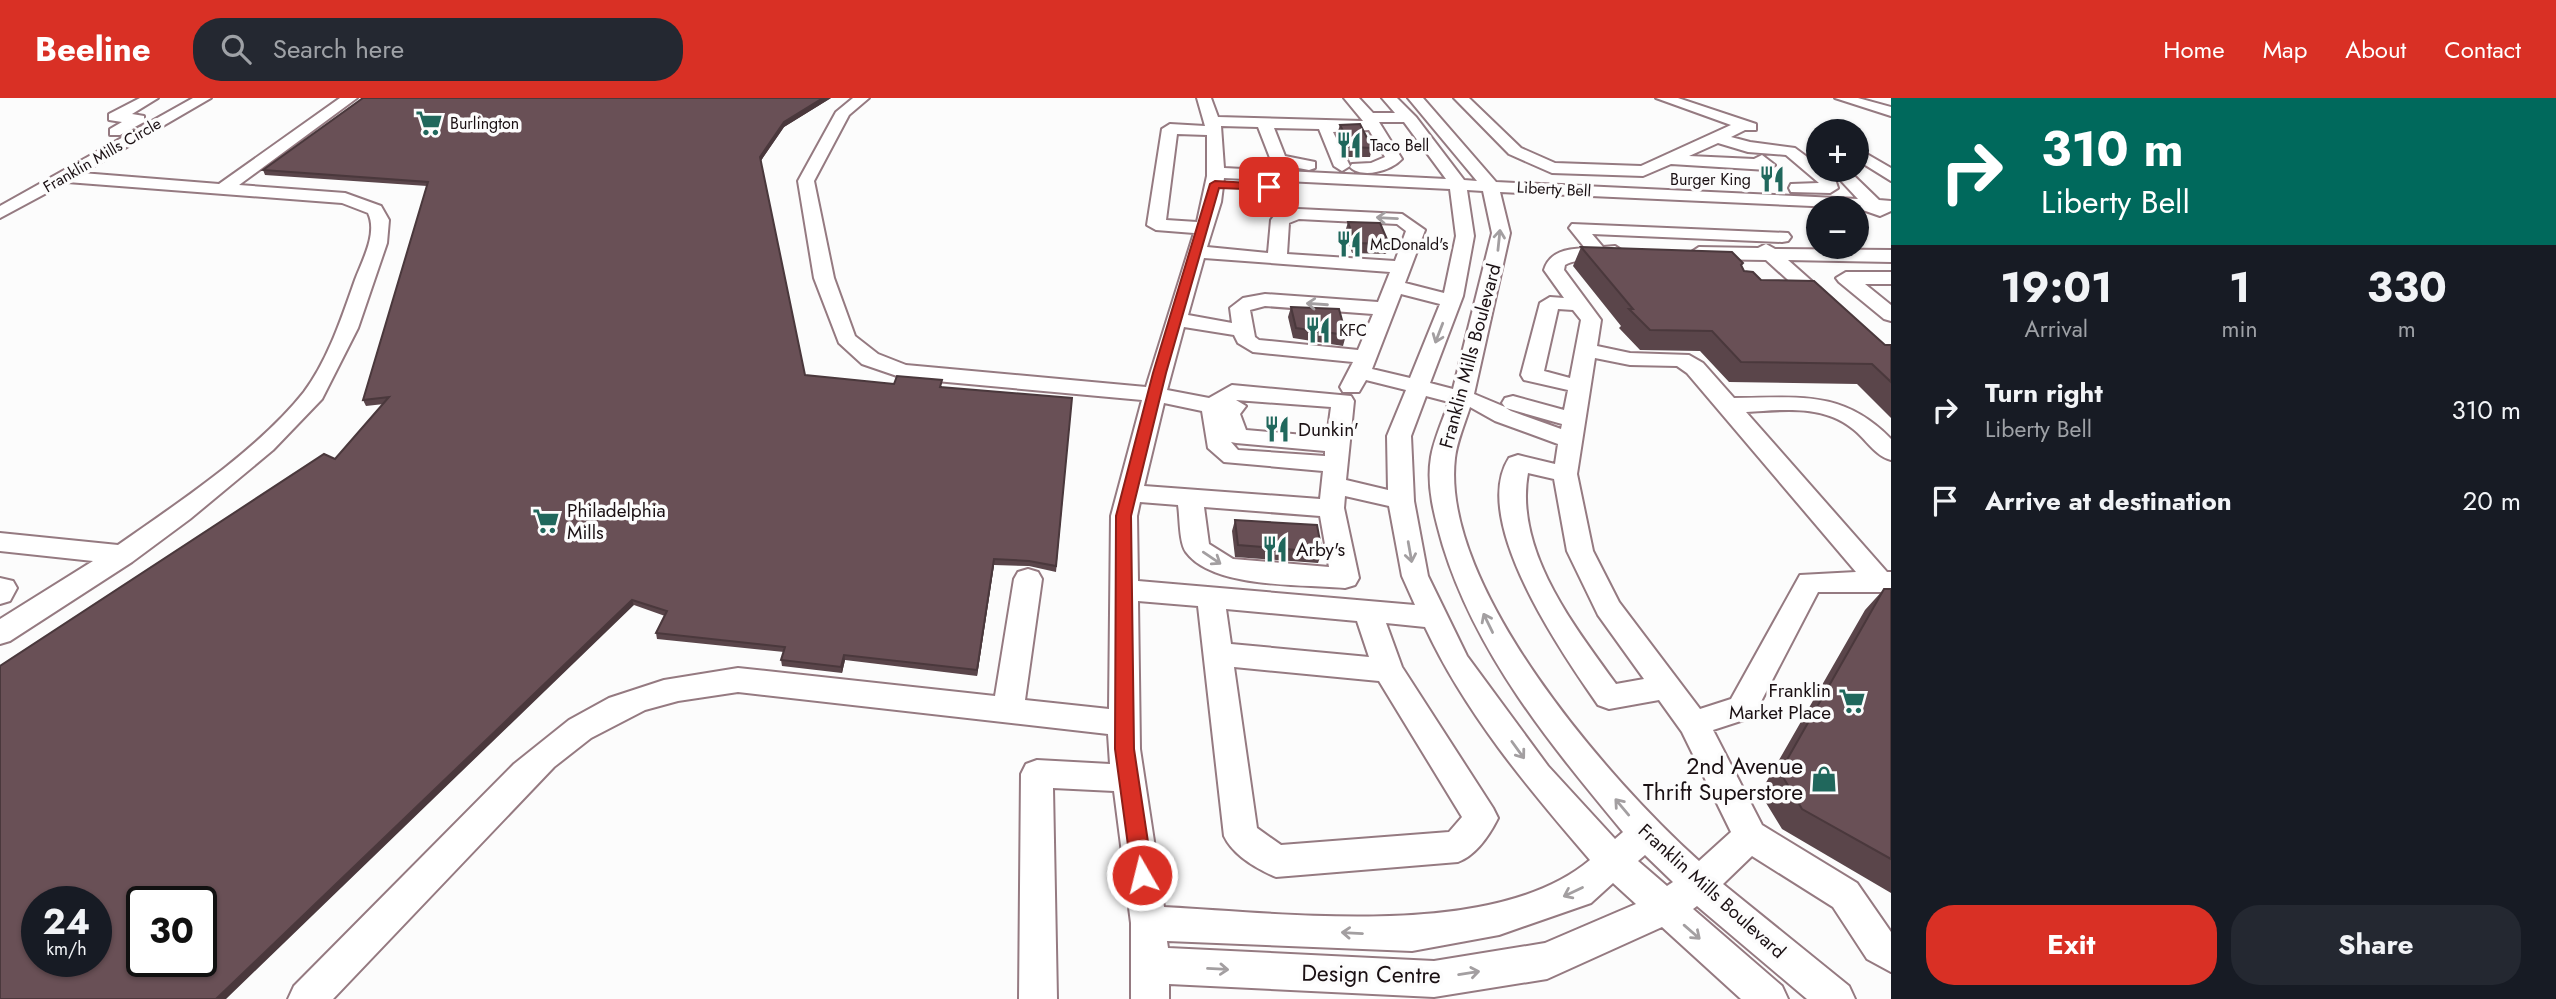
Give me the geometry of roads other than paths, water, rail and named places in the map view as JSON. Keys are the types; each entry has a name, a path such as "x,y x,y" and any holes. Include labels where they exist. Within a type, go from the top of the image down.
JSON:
{"street":[{"path":"139,119 114,117 151,98"},
{"path":"122,143 106,139 177,98"},
{"name":"Franklin Mills Circle","path":"0,213 204,98"},
{"path":"222,189 350,98"},
{"path":"862,98 843,112 813,163 806,181 824,278 846,339 870,359 903,372 1154,394 1213,406 1232,392 1343,401"},
{"path":"1150,982 1149,923 1124,723 1124,516 1154,394 1216,179 1212,126 1204,98"},
{"name":"Franklin Mills Boulevard","path":"1389,98 1412,108 1491,191 1501,233 1471,400 1443,458 1445,511 1465,573 1491,631 1562,736 1645,834 1699,884 1836,999"},
{"path":"1461,98 1515,151 1552,168 1643,172 1744,125"},
{"path":"1663,98 1806,145"},
{"path":"1842,98 1891,112"},
{"path":"1264,122 1278,160 1289,164 1373,168 1389,164 1394,159 1363,112 1335,107"},
{"path":"1402,267 1277,259 1199,240 1156,225 1170,129 1264,122 1308,123 1363,112 1412,108"},
{"name":"Franklin Mills Boulevard","path":"1412,108 1459,190 1465,236 1451,301 1399,436 1401,501 1415,576 1456,662 1537,776 1613,862 1769,999"},
{"path":"1308,123 1334,166"},
{"path":"1334,166 1325,131 1327,128 1347,127 1371,133 1389,164"},
{"path":"1665,162 1671,176 1693,182 1830,188 1829,183 1798,155 1777,149 1748,147 1717,137"},
{"path":"1665,162 1767,165 1748,147"},
{"path":"1869,162 1891,176"},
{"path":"0,633 123,555 265,445 314,394 348,328 378,243 380,220 374,210 345,198 62,177"},
{"name":"Liberty Bell","path":"1216,179 1887,213"},
{"path":"1852,182 1887,213"},
{"name":"Liberty Bell","path":"1491,191 1806,213"},
{"path":"1869,214 1887,213"},
{"path":"1191,498 1198,548 1227,568 1345,578 1335,475 1343,401 1363,364 1416,230 1402,219 1298,214 1280,220 1277,259"},
{"path":"1762,245 1843,320"},
{"path":"1806,251 1762,245 1597,252 1568,255 1556,262 1554,270 1591,320 1565,474 1580,551 1608,608 1694,724 1750,836 1845,895 1880,947 1891,954"},
{"path":"1856,259 1891,315"},
{"path":"1858,259 1891,278"},
{"path":"1773,285 1804,285"},
{"path":"1394,286 1451,301"},
{"path":"1385,309 1250,302 1241,308 1245,339 1266,349 1363,364 1418,387 1471,400 1503,416 1573,430"},
{"path":"1579,304 1550,303 1532,375 1581,387"},
{"path":"1176,319 1244,331"},
{"path":"1588,350 1630,359 1681,360 1695,368 1886,582"},
{"path":"1243,393 1229,414 1236,436 1401,501"},
{"path":"1728,405 1824,406 1846,414 1865,426 1891,453"},
{"path":"1213,406 1220,448 1232,457 1335,475"},
{"path":"1565,474 1518,463 1513,499 1526,555 1567,639 1609,697 1666,687"},
{"path":"1129,493 1191,498 1335,475"},
{"path":"0,542 123,555"},
{"path":"1008,710 1028,579"},
{"path":"1694,724 1742,708 1811,582 1886,582"},
{"path":"0,588 3,588 0,594"},
{"path":"1124,590 1434,617"},
{"path":"1211,597 1241,836 1276,861 1458,847 1481,818 1388,670 1368,611"},
{"path":"1218,654 1388,670"},
{"path":"307,999 513,785 569,736 618,708 675,687 738,680 1124,723"},
{"path":"1038,999 1037,774 1129,778"},
{"name":"Design Centre","path":"1149,923 1412,934 1499,918 1579,891 1645,834"},
{"path":"1699,884 1750,836"},
{"name":"Design Centre","path":"1150,982 1434,979 1547,961 1665,908 1699,884"}],"place":[{"name":"Burlington","path":"429,123"},
{"name":"Taco Bell","path":"1349,145"},
{"name":"Burger King","path":"1772,179"},
{"name":"McDonald's","path":"1349,244"},
{"name":"KFC","path":"1318,330"},
{"name":"Dunkin'","path":"1277,429"},
{"name":"Philadelphia Mills","path":"546,521"},
{"name":"Arby's","path":"1275,549"},
{"name":"Franklin Market Place","path":"1852,701"},
{"name":"2nd Avenue Thrift Superstore","path":"1824,779"}]}
